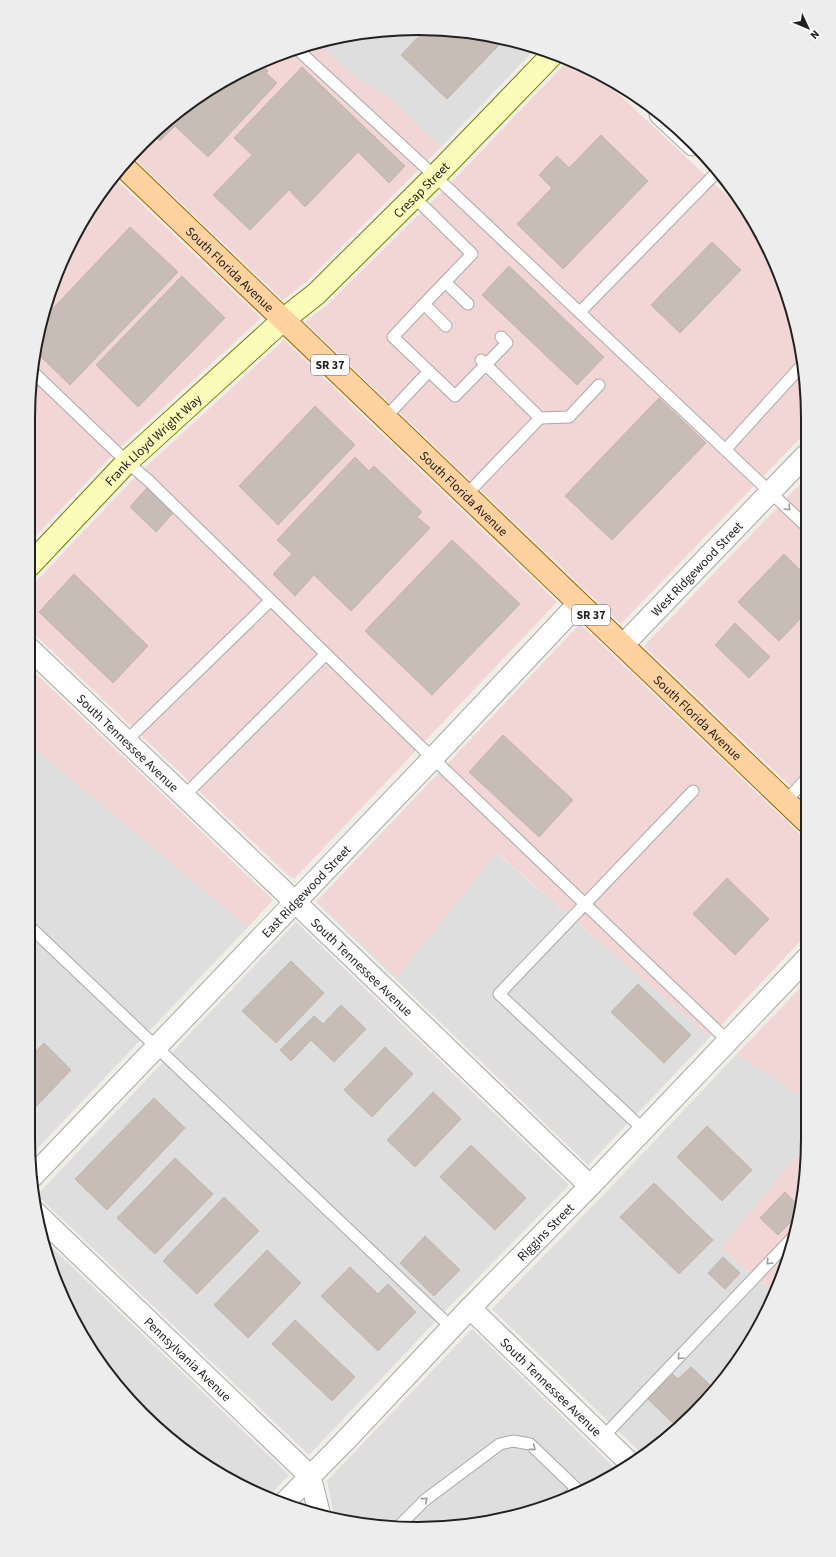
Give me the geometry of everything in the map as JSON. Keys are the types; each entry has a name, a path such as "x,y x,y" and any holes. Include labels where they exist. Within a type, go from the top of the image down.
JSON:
{"main road":[{"name":"South Florida Avenue","path":"127,169 801,815"}],"street":[{"name":"Cresap Street","path":"283,320 316,294 435,176 549,58"},
{"name":"Frank Lloyd Wright Way","path":"35,560 127,462 283,320"},
{"name":"West Ridgewood Street","path":"623,645 801,460"},
{"name":"East Ridgewood Street","path":"37,1172 294,901 433,758 579,603"},
{"name":"South Tennessee Avenue","path":"35,655 126,740 590,1186"},
{"name":"Riggins Street","path":"288,1499 470,1308 644,1130 801,963"},
{"name":"Pennsylvania Avenue","path":"44,1220 310,1476"},
{"name":"South Tennessee Avenue","path":"470,1308 627,1460"},
{"path":"310,1476 318,1509"}],"lane":[{"path":"301,53 435,176 801,521"},
{"path":"580,312 714,175"},
{"path":"414,197 472,254 393,336 455,396 483,362 507,342 501,337"},
{"path":"445,282 468,304"},
{"path":"424,304 446,326"},
{"path":"483,362 540,418"},
{"path":"726,449 798,369"},
{"path":"385,418 429,371"},
{"path":"37,376 127,462 149,481 433,758 728,1041"},
{"path":"466,495 540,418 569,417 599,385"},
{"path":"126,740 271,600"},
{"path":"184,796 326,654"},
{"path":"786,801 801,784"},
{"path":"644,1130 499,994 693,790"},
{"path":"35,932 452,1328"},
{"path":"603,1437 786,1244"},
{"path":"403,1521 424,1500 500,1444 513,1441 530,1444 575,1488"}],"shaded area":[{"path":"418,35 468,38 493,42 532,52 441,147 388,96 356,78 323,47 368,38"},
{"path":"323,47 356,78 388,96 441,147 306,282 283,300 135,159 165,130 185,114 227,86 271,64"},
{"path":"565,64 610,86 734,202 750,227 772,271 781,295 794,343 800,393 801,437 621,624 305,322 327,305 446,188"},
{"path":"117,181 261,318 116,451 35,537 35,418 38,368 42,343 55,295 74,249 86,226"},
{"path":"284,340 557,602 294,879 292,877 291,878 35,635 35,583 138,474"},
{"path":"801,483 801,796 644,646"},
{"path":"580,624 801,835 801,940 710,1037 497,853 397,977 317,901"},
{"path":"35,673 273,900 248,927 35,749"},
{"path":"35,749 248,927 35,1150"},
{"path":"496,853 710,1037 588,1165 316,902 317,901 397,977"},
{"path":"296,922 569,1185 449,1307 309,1455 39,1197 39,1193"},
{"path":"801,987 801,1096 737,1054"},
{"path":"737,1054 801,1096 801,1151 721,1248 770,1290 762,1308 736,1352 706,1392 671,1427 639,1451 492,1309 611,1187"},
{"path":"801,1151 798,1189 794,1214 781,1262 770,1290 721,1248"},
{"path":"50,1246 289,1475 272,1493 249,1483 226,1471 185,1443 147,1410 114,1372 86,1330 64,1286"},
{"path":"472,1329 615,1468 587,1483 541,1502 493,1515 443,1521 393,1521 368,1519 334,1513 327,1481"}],"building":[{"path":"420,35 468,38 500,44 447,99 401,55"},
{"path":"264,67 268,71 266,73 277,83 208,157 175,126 160,141 157,138 185,114 227,86 249,74"},
{"path":"302,67 405,166 389,183 358,152 305,207 289,190 250,230 213,195 252,155 234,138"},
{"path":"601,135 648,181 563,269 517,224 552,188 539,175 557,156 569,168"},
{"path":"130,227 178,272 70,385 40,356 50,311"},
{"path":"712,242 741,270 680,333 651,305"},
{"path":"509,266 604,357 577,385 482,295"},
{"path":"182,276 225,318 138,407 96,365"},
{"path":"659,398 706,443 612,540 565,496"},
{"path":"315,406 355,445 278,525 239,486"},
{"path":"355,457 369,471 374,466 422,512 417,517 430,528 351,611 314,575 295,596 273,574 292,554 277,540"},
{"path":"147,488 173,513 156,532 130,507"},
{"path":"452,540 520,604 432,695 365,631"},
{"path":"784,554 801,571 801,618 779,641 738,602"},
{"path":"74,574 148,646 113,683 39,612"},
{"path":"735,623 770,657 749,678 715,645"},
{"path":"503,735 573,800 539,837 469,772"},
{"path":"727,878 769,919 735,955 693,914"},
{"path":"291,961 324,993 276,1043 242,1011"},
{"path":"638,984 691,1035 664,1063 611,1012"},
{"path":"341,1005 366,1029 334,1062 311,1040 291,1061 280,1050 314,1016 323,1024"},
{"path":"44,1043 71,1070 35,1108 35,1052"},
{"path":"385,1047 413,1074 372,1117 344,1090"},
{"path":"433,1092 461,1119 415,1167 387,1140"},
{"path":"154,1098 185,1128 107,1210 75,1179"},
{"path":"707,1126 752,1170 722,1201 677,1157"},
{"path":"471,1145 526,1198 495,1230 440,1177"},
{"path":"175,1158 213,1194 155,1254 117,1218"},
{"path":"654,1183 713,1240 679,1274 620,1217"},
{"path":"785,1192 796,1203 792,1221 778,1235 760,1218"},
{"path":"224,1197 259,1231 197,1294 163,1261"},
{"path":"425,1236 460,1270 434,1296 400,1263"},
{"path":"267,1250 301,1283 248,1338 214,1305"},
{"path":"723,1257 740,1273 725,1289 708,1273"},
{"path":"350,1267 378,1294 388,1284 416,1312 378,1351 321,1296"},
{"path":"295,1320 355,1377 332,1401 272,1344"},
{"path":"691,1367 711,1386 674,1424 648,1399 673,1374 678,1379"}]}
